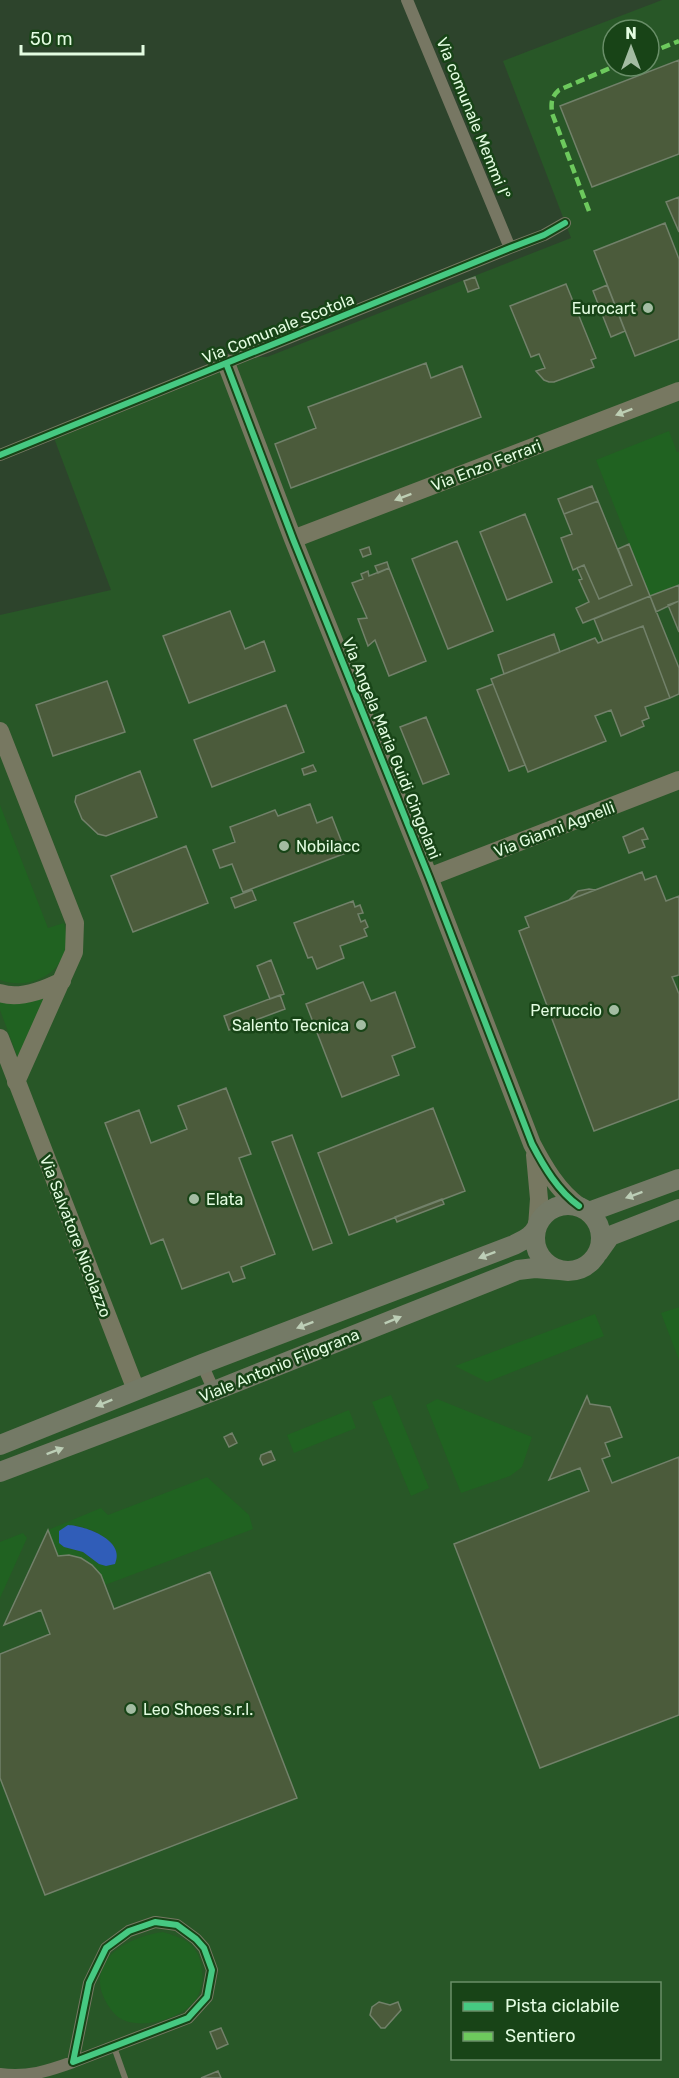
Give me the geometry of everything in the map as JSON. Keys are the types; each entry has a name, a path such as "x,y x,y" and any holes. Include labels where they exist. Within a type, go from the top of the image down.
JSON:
{"main road":[{"path":"584,1209 679,1179"},
{"path":"596,1255 600,1246 600,1227 584,1209 569,1204 549,1210 537,1227 535,1238 542,1258 560,1270 570,1271 580,1269 590,1263 596,1255 610,1236 677,1210"},
{"name":"Viale Antonio Filograna","path":"0,1445 202,1364 514,1245 534,1233 537,1227"},
{"name":"Viale Antonio Filograna","path":"0,1472 213,1391 518,1270 536,1268 560,1270"}],"street":[{"name":"Via comunale Memmi I°","path":"407,0 510,248"},
{"name":"Via Comunale Scotola","path":"0,455 510,248 565,223"},
{"name":"Via Angela Maria Guidi Cingolani","path":"226,363 293,539 429,877 532,1144"},
{"name":"Via Enzo Ferrari","path":"293,539 679,391"},
{"path":"0,730 75,923 74,952 16,1082"},
{"name":"Via Gianni Agnelli","path":"429,877 679,780"},
{"path":"0,993 25,994 45,990 62,981"},
{"name":"Via Salvatore Nicolazzo","path":"0,1038 136,1390"},
{"path":"532,1144 562,1191 584,1209"},
{"path":"532,1144 539,1199 537,1227"},
{"path":"202,1364 213,1391"},
{"path":"0,2074 16,2078 45,2072 73,2062 114,2047 188,2018 207,1997 212,1970 204,1948 196,1939 177,1925 155,1922 129,1931 106,1948 89,1983 73,2062"}],"lane":[{"path":"114,2047 125,2078"}],"shaded area":[{"path":"662,0 679,0 679,2078 0,2078 0,615 111,590 54,438 254,357 267,357 571,238 503,61 601,23 601,78 661,78 661,18 615,18"},
{"path":"669,431 677,452 679,452 679,585 650,596 596,460"},
{"path":"0,805 48,928 64,923 67,940 63,957 57,966 50,973 31,982 10,983 0,980"},
{"path":"45,997 18,1058 0,1010 0,1000 19,1004"},
{"path":"679,1307 679,1360 661,1313"},
{"path":"595,1314 604,1336 487,1382 455,1366"},
{"path":"391,1395 429,1488 411,1496 372,1402"},
{"path":"437,1399 532,1437 522,1467 510,1476 461,1493 426,1405"},
{"path":"349,1410 356,1428 294,1453 287,1435"},
{"path":"207,1477 249,1515 253,1529 105,1585 92,1566 81,1558 58,1556 48,1530 101,1508 108,1515","holes":["75,1525 95,1531 113,1545 99,1564 83,1552 70,1549"]},
{"path":"23,1533 27,1538 0,1598 0,1542"},
{"path":"163,1932 186,1941 197,1952 202,1967 202,1984 199,1992 191,2005 166,2019 146,2023 126,2021 118,2017 110,2008 101,1990 100,1977 103,1966 109,1957 128,1943"}],"water":[{"path":"68,1525 94,1531 110,1541 117,1555 115,1564 106,1566 99,1564 83,1552 64,1547 59,1543 59,1531"}],"building":[{"path":"679,60 679,154 592,187 560,106 632,78 661,78 661,67"},
{"path":"679,197 679,232 666,202"},
{"name":"Eurocart","path":"665,223 679,259 679,339 635,356 594,251"},
{"path":"475,277 479,288 468,292 464,281"},
{"path":"566,284 596,358 591,360 594,367 549,382 536,371 545,368 539,354 531,357 510,306"},
{"path":"607,285 625,331 611,337 593,291"},
{"path":"426,363 431,378 462,366 481,417 291,488 275,444 316,428 308,407"},
{"path":"592,486 598,501 564,514 558,499"},
{"path":"598,501 632,585 599,599 584,565 573,570 561,538 572,534 564,514"},
{"path":"525,514 552,582 507,600 480,532"},
{"path":"457,541 493,631 448,649 412,559"},
{"path":"629,544 650,596 583,623 576,608 589,602 579,580 582,579 577,568 584,565 599,599 632,585 618,549"},
{"path":"369,547 371,554 363,557 360,550"},
{"path":"387,562 389,568 378,573 375,566"},
{"path":"389,568 426,661 389,676 375,640 368,646 358,619 367,618 352,583 363,579 361,574 368,571 369,576"},
{"path":"679,585 679,601 656,612 650,596"},
{"path":"650,596 679,668 679,694 670,698 643,626 603,641 594,619"},
{"path":"679,601 679,632 668,605"},
{"path":"230,611 245,649 264,641 275,671 189,703 163,636"},
{"path":"643,626 670,698 645,707 649,718 642,721 644,726 621,736 611,710 595,716 606,741 528,772 491,679 595,638 598,643"},
{"path":"554,634 560,652 504,674 498,655"},
{"path":"107,681 125,732 53,756 36,705"},
{"path":"493,684 525,765 509,771 477,690"},
{"path":"286,705 304,752 212,787 194,740"},
{"path":"426,717 449,774 423,784 400,727"},
{"path":"313,765 316,771 304,775 302,769"},
{"path":"140,771 157,817 106,836 98,834 82,819 75,802 76,796"},
{"name":"Nobilacc","path":"310,804 317,823 332,817 346,853 243,892 232,864 220,868 213,850 235,842 230,827 275,810 278,816"},
{"path":"643,828 648,839 642,840 645,847 629,853 623,837"},
{"path":"186,846 208,903 133,932 111,876"},
{"name":"Perruccio","path":"642,872 645,880 656,876 666,901 679,896 679,975 672,977 679,994 679,1099 594,1131 519,931 529,927 525,917"},
{"path":"252,890 256,900 235,908 231,898"},
{"path":"595,890 569,900 578,891"},
{"path":"353,901 355,907 360,905 363,913 358,914 361,922 365,920 368,927 364,929 367,936 340,946 344,958 317,969 312,957 308,958 294,923"},
{"path":"271,960 284,994 270,999 257,966"},
{"name":"Salento Tecnica","path":"363,982 371,1001 395,992 415,1047 392,1056 399,1075 342,1097 306,1004"},
{"path":"280,995 285,1009 229,1030 224,1016"},
{"name":"Elata","path":"226,1088 251,1154 239,1158 275,1254 241,1267 245,1278 233,1282 229,1272 182,1289 163,1239 151,1244 105,1123 139,1110 151,1143 187,1129 178,1106"},
{"path":"433,1108 465,1191 349,1235 318,1153"},
{"path":"292,1135 332,1243 313,1250 272,1142"},
{"path":"442,1199 444,1204 397,1222 395,1217"},
{"path":"587,1396 590,1404 610,1407 622,1437 605,1443 610,1456 602,1459 612,1483 679,1457 679,1715 540,1768 454,1544 589,1491 580,1468 549,1480"},
{"path":"232,1433 237,1443 229,1447 224,1437"},
{"path":"271,1451 275,1460 263,1465 261,1455"},
{"name":"Leo Shoes s.r.l.","path":"48,1530 58,1556 69,1555 81,1558 101,1575 114,1609 210,1572 297,1798 45,1895 0,1778 0,1654 50,1634 41,1610 4,1625"},
{"path":"379,2002 390,2005 398,2002 401,2010 385,2028 381,2028 370,2015 372,2007"},
{"path":"221,2028 228,2044 217,2049 210,2032"},
{"path":"218,2071 221,2078 201,2078"}],"marked path":[{"path":"661,48 679,41"},
{"path":"589,211 552,113 552,100 559,90 601,72"}],"cycle path":[{"path":"0,455 544,235 565,223"},
{"path":"226,363 293,539 429,877 532,1144 558,1186 579,1206"},
{"path":"155,1922 177,1925 204,1948 212,1970 207,1997 188,2018 73,2062 89,1983 106,1948 129,1931 155,1922"}],"place":[{"name":"Eurocart","path":"648,308"},
{"name":"Nobilacc","path":"284,846"},
{"name":"Perruccio","path":"614,1010"},
{"name":"Salento Tecnica","path":"361,1025"},
{"name":"Elata","path":"194,1199"},
{"name":"Leo Shoes s.r.l.","path":"131,1709"}]}
